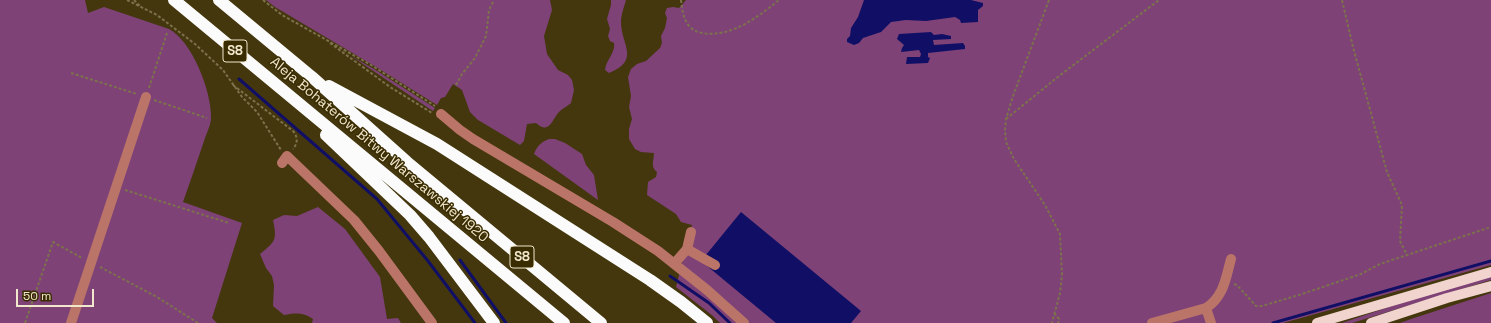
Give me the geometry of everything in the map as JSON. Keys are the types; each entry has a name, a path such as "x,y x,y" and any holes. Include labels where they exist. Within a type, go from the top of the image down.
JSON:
{"highway":[{"name":"Aleja Bohaterów Bitwy Warszawskiej 1920","path":"174,0 564,323"},
{"name":"Aleja Bohaterów Bitwy Warszawskiej 1920","path":"219,0 312,77 407,162 601,323"},
{"path":"312,77 444,148 650,280 707,323"},
{"path":"296,101 328,138 410,215 429,237 494,323"}],"main road":[{"path":"1317,323 1491,272"},
{"path":"1371,323 1447,298 1491,286"}],"lane":[{"path":"71,323 146,97"},
{"path":"441,114 473,139 613,222 658,251 707,290 744,323"},
{"path":"284,160 354,220 379,251 432,323"},
{"path":"674,264 687,249 691,232"},
{"path":"687,249 715,265"},
{"path":"1152,323 1206,308 1217,300 1224,284 1230,259"},
{"path":"1206,308 1211,323"}],"path":[{"path":"127,0 157,15 194,44 223,70 232,84 257,112 280,150 284,160 295,147 297,135 284,122 232,84"},
{"path":"134,0 142,8"},
{"path":"263,0 282,15 371,65 436,107 441,114"},
{"path":"456,85 462,74 475,58 486,36 489,10 494,0"},
{"path":"681,0 684,16 690,27 696,32 709,34 722,33 742,26 763,13 779,0"},
{"path":"1049,0 1013,96 1006,119 1006,142 1014,159 1053,218 1060,234 1062,275 1060,293 1052,323"},
{"path":"1006,119 1059,76 1159,0"},
{"path":"1342,0 1353,48 1387,172 1402,205 1400,241 1407,255"},
{"path":"146,97 167,33"},
{"path":"321,37 390,87 432,113 441,114"},
{"path":"116,187 229,223"},
{"path":"1224,284 1237,285 1256,306 1262,306 1300,295 1361,274 1380,264 1491,227"},
{"path":"25,323 53,242 157,297 198,323"},
{"path":"1054,313 1059,319 1058,323"}],"shaded area":[{"path":"0,0 85,0 88,13 104,7 169,29 185,44 199,68 204,82 208,95 211,121 183,202 242,223 212,318 217,323 0,323"},
{"path":"266,0 550,0 552,10 544,36 547,54 558,70 568,75 572,80 574,90 571,103 557,114 548,127 541,127 536,123 527,124 524,141 520,145 478,120 470,112 462,90 453,84 445,97 441,98 437,105 275,7"},
{"path":"611,0 626,0 621,22 627,57 619,68 609,73 605,70 614,50 614,43 610,41 608,36 610,29 607,19"},
{"path":"686,0 1491,0 1491,265 1283,323 720,323 676,287 692,225 681,222 676,214 647,195 648,182 656,177 657,172 653,166 654,153 641,152 635,149 629,139 629,129 632,119 629,107 631,96 628,77 631,69 637,64 646,61 660,48 662,43 661,36 665,28 667,18 665,13 667,8 679,8"},
{"path":"864,0 971,0 983,3 983,6 978,10 978,22 961,23 960,20 955,17 926,21 906,20 891,22 881,32 863,38 859,43 854,45 847,42 847,39 850,36 851,28 858,17"},
{"path":"931,32 934,35 942,34 951,36 951,39 933,40 934,45 963,43 965,49 928,53 928,57 930,58 928,63 906,64 907,57 920,57 921,54 919,50 901,52 904,45 897,39 899,34"},
{"path":"351,56 374,69 435,108 433,111"},
{"path":"555,139 565,143 582,154 586,165 594,175 598,200 534,154 536,149 544,141"},
{"path":"318,207 345,229 380,277 387,319 398,318 401,323 312,323 313,319 306,315 284,315 273,306 274,285 272,276 266,268 260,254 274,240 275,232 273,220 284,215 297,216"},
{"path":"741,212 861,311 851,323 776,323 701,261"},
{"path":"1491,275 1491,280 1352,323 1342,323 1436,291"},
{"path":"1491,293 1491,323 1400,323 1411,319"}],"waterway":[{"path":"239,79 377,199 428,261 475,323"},
{"path":"460,260 506,323"},
{"path":"1273,323 1491,261"},
{"path":"670,276 709,303 730,323"}]}
